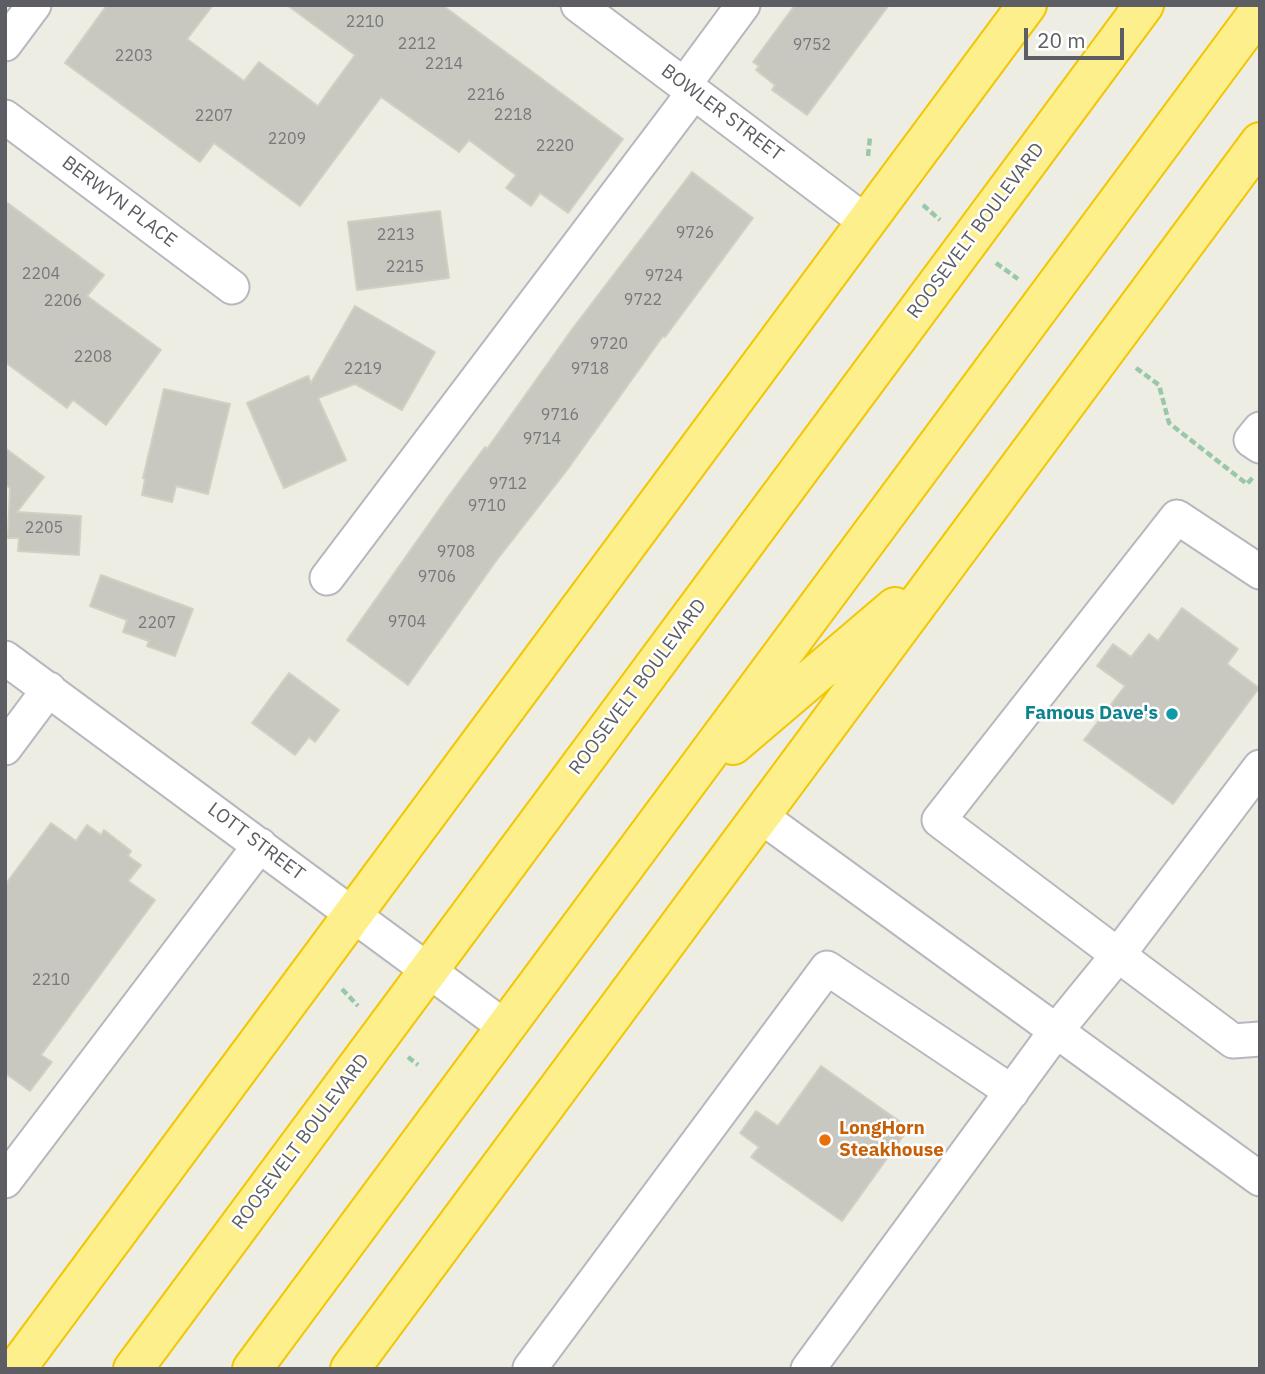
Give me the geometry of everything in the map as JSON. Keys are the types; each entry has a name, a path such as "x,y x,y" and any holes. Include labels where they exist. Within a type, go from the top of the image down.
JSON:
{"highway":[{"path":"16,1369 1027,5"},
{"name":"ROOSEVELT BOULEVARD","path":"133,1369 1144,5"},
{"path":"252,1369 1260,10"},
{"path":"350,1369 1260,142"},
{"path":"681,790 950,560"}],"street":[{"path":"5,44 34,5"},
{"name":"BOWLER STREET","path":"578,5 866,222"},
{"path":"327,578 689,88 743,5"},
{"name":"BERWYN PLACE","path":"5,117 232,287"},
{"path":"1257,460 1251,440 1260,429"},
{"path":"1260,572 1177,517 939,820 1233,1041 1260,1039"},
{"name":"LOTT STREET","path":"5,657 505,1027"},
{"path":"5,748 49,689"},
{"path":"808,1369 1056,1031 1118,955 1260,767"},
{"path":"759,815 1260,1179"},
{"path":"5,1181 260,845"},
{"path":"530,1369 827,968 1012,1092"}],"path":[{"path":"868,156 870,137"},
{"path":"920,202 946,226"},
{"path":"990,259 1021,281"},
{"path":"1132,365 1159,385 1169,423 1247,484 1257,460"},
{"path":"336,983 363,1011"}],"building":[{"path":"107,5 213,5 187,39 244,81 259,62 318,106 355,55 287,5 442,5 623,139 568,213 540,193 531,206 506,188 516,175 469,140 459,152 381,97 300,206 214,143 200,162 65,63"},
{"path":"795,5 889,5 807,115 772,90 775,85 756,70 759,66 753,62"},
{"path":"692,172 753,218 665,337 663,336 567,470 496,561 408,685 347,640 448,497 485,447 487,449 573,328"},
{"path":"5,201 104,275 87,296 161,350 106,425 73,400 67,408 5,362"},
{"path":"440,211 449,278 357,290 348,222"},
{"path":"355,306 435,352 402,410 355,384 318,398 346,460 284,488 247,403 308,376 311,383"},
{"path":"164,389 230,404 208,494 176,486 172,502 142,495 143,478"},
{"path":"5,448 44,477 17,512 81,516 79,555 18,551 19,538 8,538 10,488 5,484"},
{"path":"101,575 193,609 175,656 147,646 149,641 123,632 127,620 90,606"},
{"name":"Famous Dave's","path":"1182,608 1238,649 1227,664 1259,688 1173,804 1084,740 1125,686 1097,666 1113,644 1131,657 1149,634 1158,641"},
{"path":"289,673 339,710 315,742 309,737 295,755 252,723"},
{"path":"51,823 76,841 87,825 101,835 104,830 131,851 128,856 141,865 128,881 155,900 41,1055 52,1062 30,1091 5,1073 5,885"},
{"name":"LongHorn Steakhouse","path":"821,1066 909,1128 842,1221 751,1157 759,1147 740,1133 756,1111 778,1126"}],"place":[{"name":"Famous Dave's","path":"1172,714"},
{"name":"LongHorn Steakhouse","path":"825,1140"}]}
